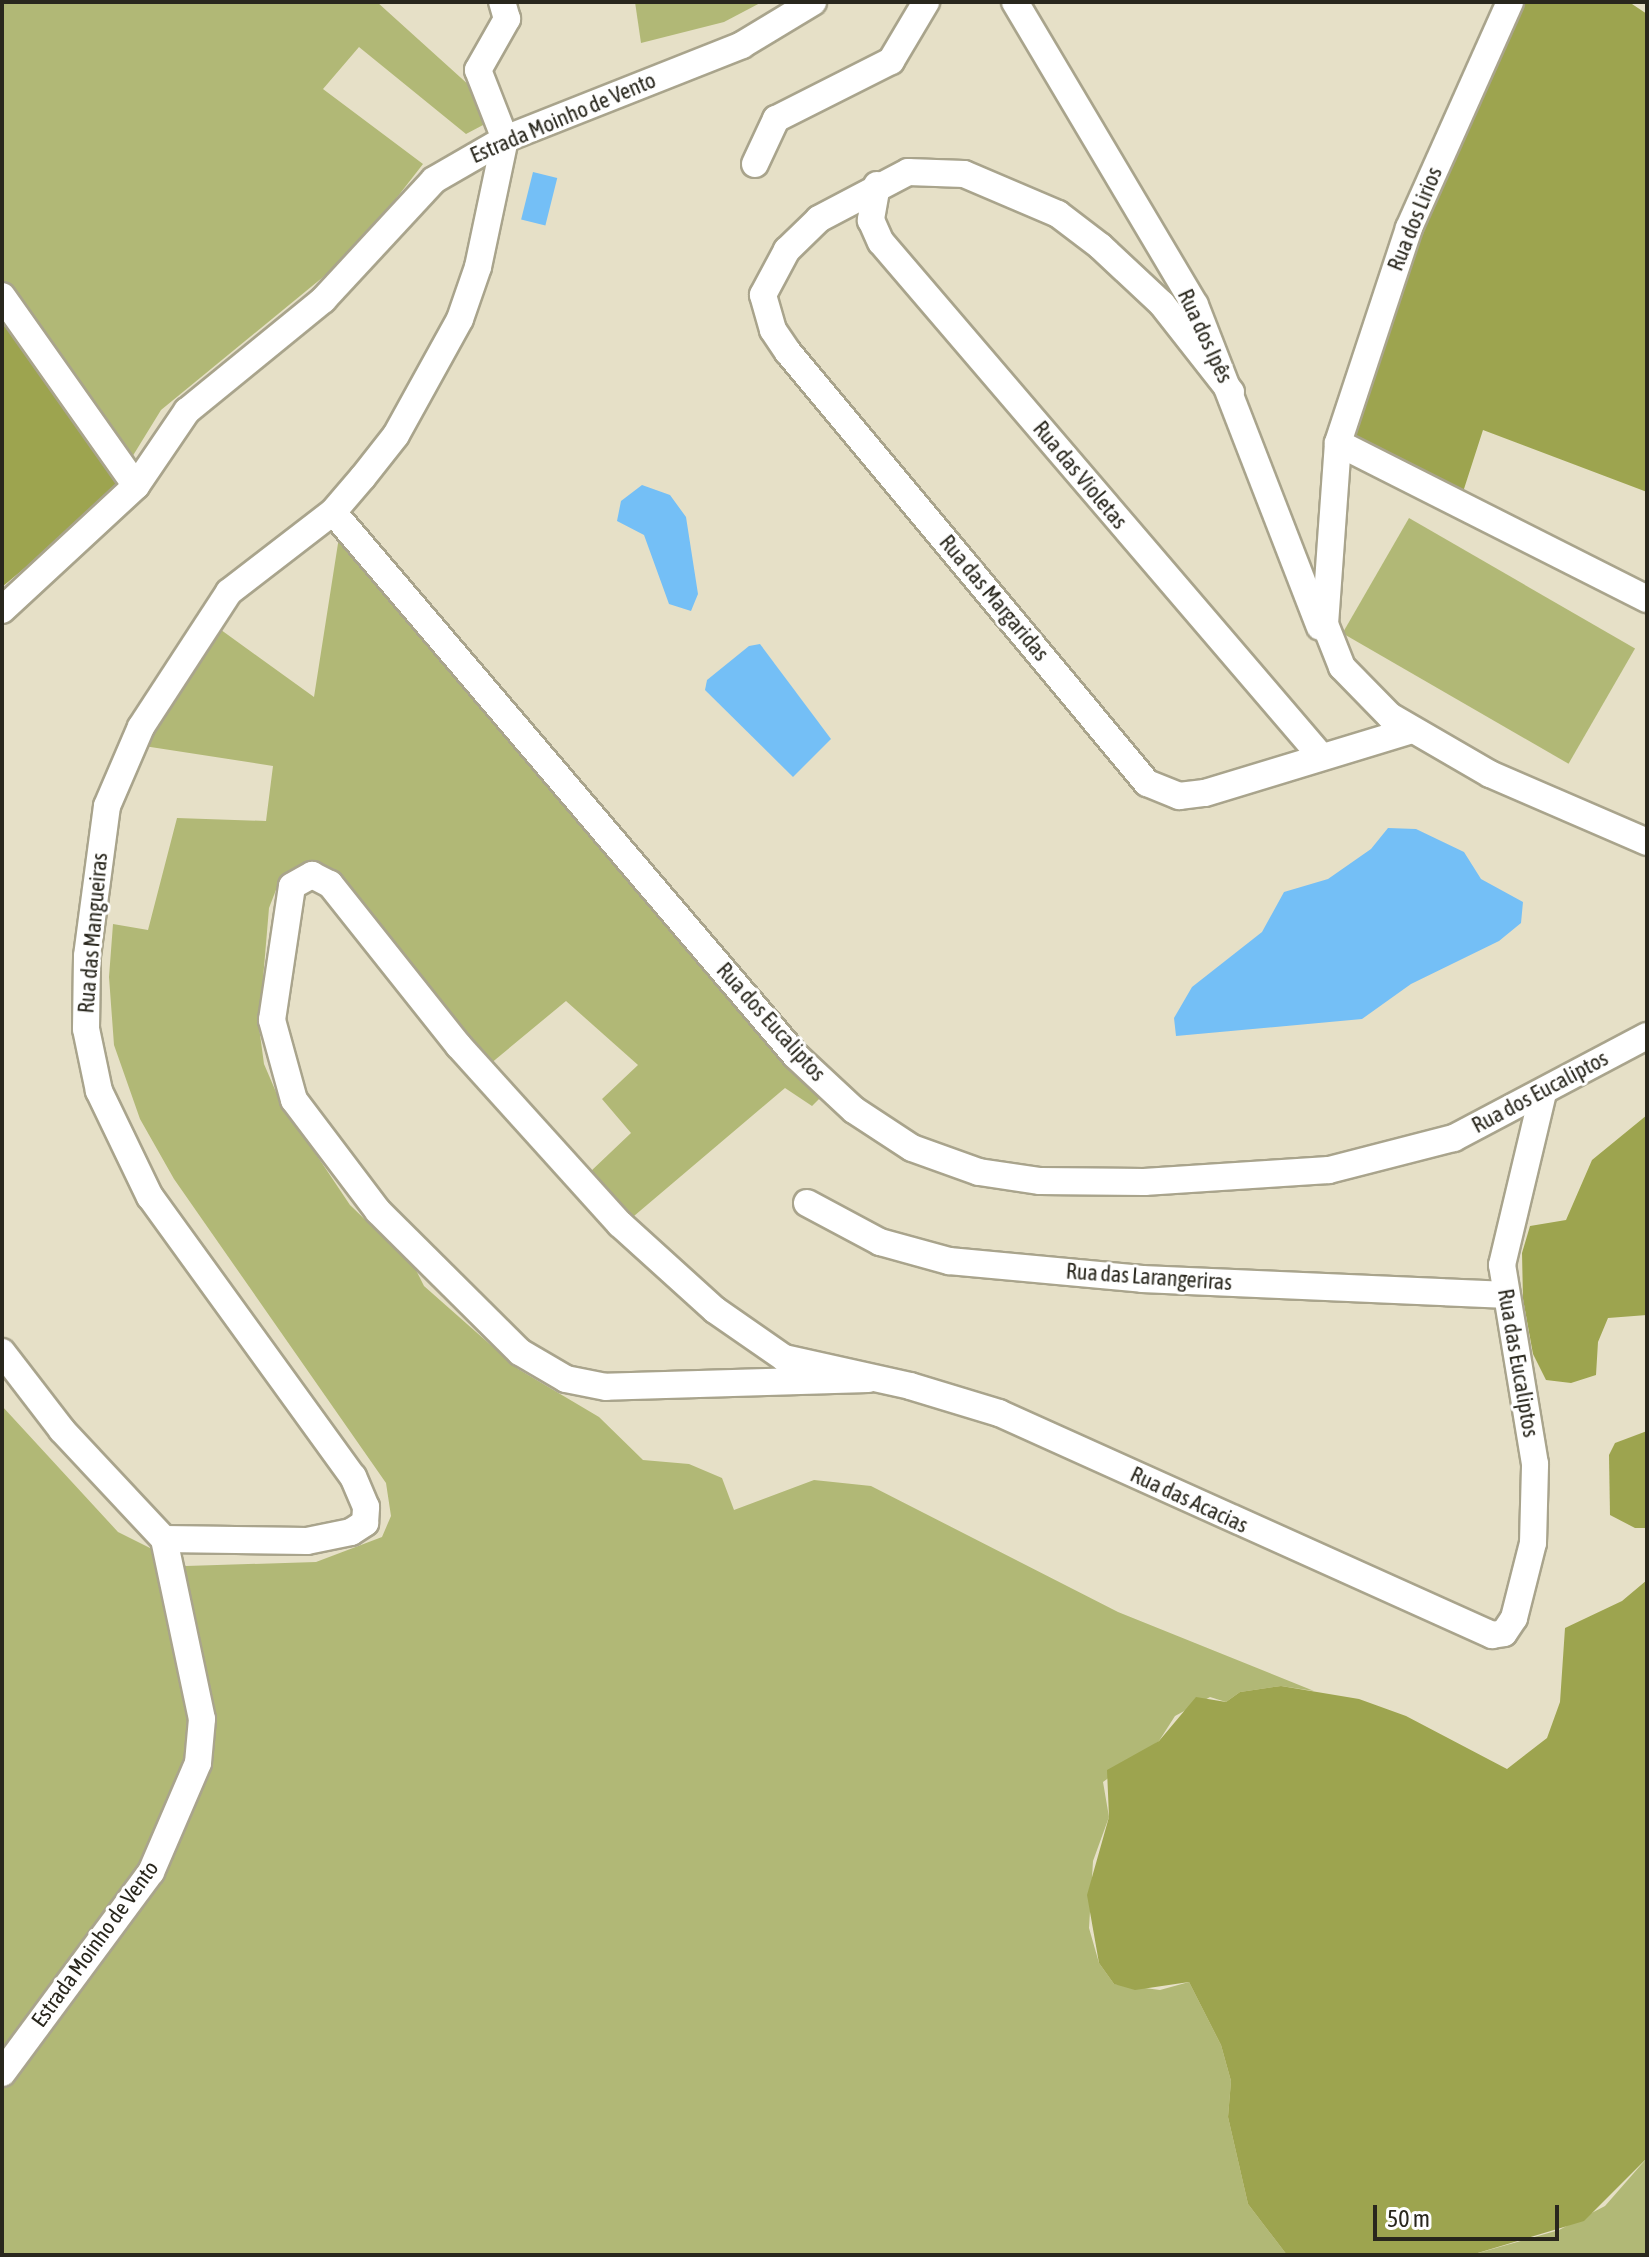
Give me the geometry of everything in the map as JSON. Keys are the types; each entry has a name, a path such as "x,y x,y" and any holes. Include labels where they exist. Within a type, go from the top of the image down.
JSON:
{"street":[{"path":"502,2 507,19 478,70 505,139"},
{"name":"Estrada Moinho de Vento","path":"2,610 136,486 187,411 323,300 411,200 457,164 505,139 742,45 813,2"},
{"path":"755,164 776,119 891,61 926,2"},
{"name":"Rua dos Ipês","path":"1015,2 1195,305 1330,648 1358,687 1413,730 1561,808 1647,842"},
{"name":"Rua dos Lirios","path":"1330,648 1324,582 1338,443 1409,228 1510,2"},
{"name":"Rua das Mangueiras","path":"164,1539 307,1541 365,1523 366,1507 353,1477 150,1197 99,1091 86,1029 93,883 104,822 141,727 229,592 333,512 396,435 460,319 478,267 505,139"},
{"name":"Rua das Margaridas","path":"1231,392 1162,304 1058,214 1007,189 951,172 908,172 877,185 819,219 768,278 763,295 773,330 1147,783 1179,796 1205,793 1319,754 1413,730"},
{"name":"Rua das Violetas","path":"877,185 871,220 881,242 1319,754"},
{"path":"2,296 136,486"},
{"path":"1338,443 1647,599"},
{"name":"Rua dos Eucaliptos","path":"333,512 796,1056 854,1110 912,1148 979,1172 1040,1181 1256,1178 1395,1158 1454,1138 1647,1036"},
{"name":"Rua das Acacias","path":"868,1379 606,1387 566,1379 520,1352 378,1211 294,1100 272,1020 292,886 312,875 330,884 459,1046 566,1166 715,1310 784,1358 868,1379 999,1413 1463,1627 1504,1633"},
{"name":"Rua das Eucaliptos","path":"1504,1633 1517,1610 1536,1505 1530,1426 1503,1295 1506,1227 1543,1093"},
{"name":"Rua das Larangeriras","path":"807,1203 880,1242 949,1261 1142,1279 1503,1295"},
{"name":"Estrada Moinho de Vento","path":"2,1352 62,1430 164,1539 198,1679 198,1763 151,1872 2,2073"}],"green space":[{"path":"2,2 377,2 502,115 466,134 359,47 323,89 423,164 356,250 161,410 129,462 2,293"},
{"path":"635,2 762,2 724,22 641,43"},
{"path":"1521,2 1629,2 1647,14 1647,492 1483,430 1463,492 1351,436 1421,224"},
{"path":"2,312 124,485 2,587"},
{"path":"1409,518 1635,648 1569,764 1342,633"},
{"path":"339,537 824,1094 812,1106 785,1088 634,1216 590,1172 631,1133 602,1099 638,1065 566,1001 490,1064 340,878 317,864 281,877 269,908 259,1027 264,1064 279,1099 350,1205 415,1268 424,1286 518,1369 599,1417 643,1460 689,1464 722,1478 734,1510 814,1480 871,1486 1118,1612 1314,1691 1281,1686 1240,1692 1226,1702 1210,1697 1175,1716 1159,1741 1103,1782 1109,1817 1093,1861 1089,1928 1099,1963 1114,1984 1160,1990 1189,1982 1221,2045 1231,2081 1228,2117 1248,2204 1287,2255 2,2255 2,1406 118,1532 186,1566 316,1562 382,1537 391,1516 386,1483 174,1179 140,1119 114,1045 109,977 113,924 148,930 177,818 266,821 273,766 144,746 217,627 314,697"},
{"path":"1647,1115 1647,1315 1608,1318 1598,1342 1596,1375 1571,1383 1546,1380 1533,1354 1523,1299 1522,1253 1530,1226 1566,1220 1592,1160"},
{"path":"1647,1431 1647,1528 1635,1528 1610,1515 1609,1455 1615,1443"},
{"path":"1647,1580 1647,2158 1584,2221 1471,2255 1287,2255 1248,2204 1228,2117 1231,2081 1221,2045 1189,1982 1135,1990 1114,1984 1099,1963 1087,1895 1109,1817 1107,1770 1159,1741 1196,1697 1226,1702 1240,1692 1281,1686 1359,1699 1406,1716 1507,1769 1547,1738 1560,1702 1565,1628 1622,1601"},
{"path":"1647,2158 1647,2255 1471,2255 1559,2230 1605,2206"}],"water":[{"path":"533,172 557,178 545,226 521,220"},
{"path":"642,485 670,495 686,517 698,594 691,611 669,604 644,535 617,521 621,501"},
{"path":"760,644 831,739 793,777 705,690 707,680 749,646"},
{"path":"1388,828 1416,829 1464,852 1481,879 1523,902 1521,923 1499,941 1411,984 1362,1019 1176,1036 1174,1018 1192,987 1262,932 1284,892 1328,879 1371,849"}]}
